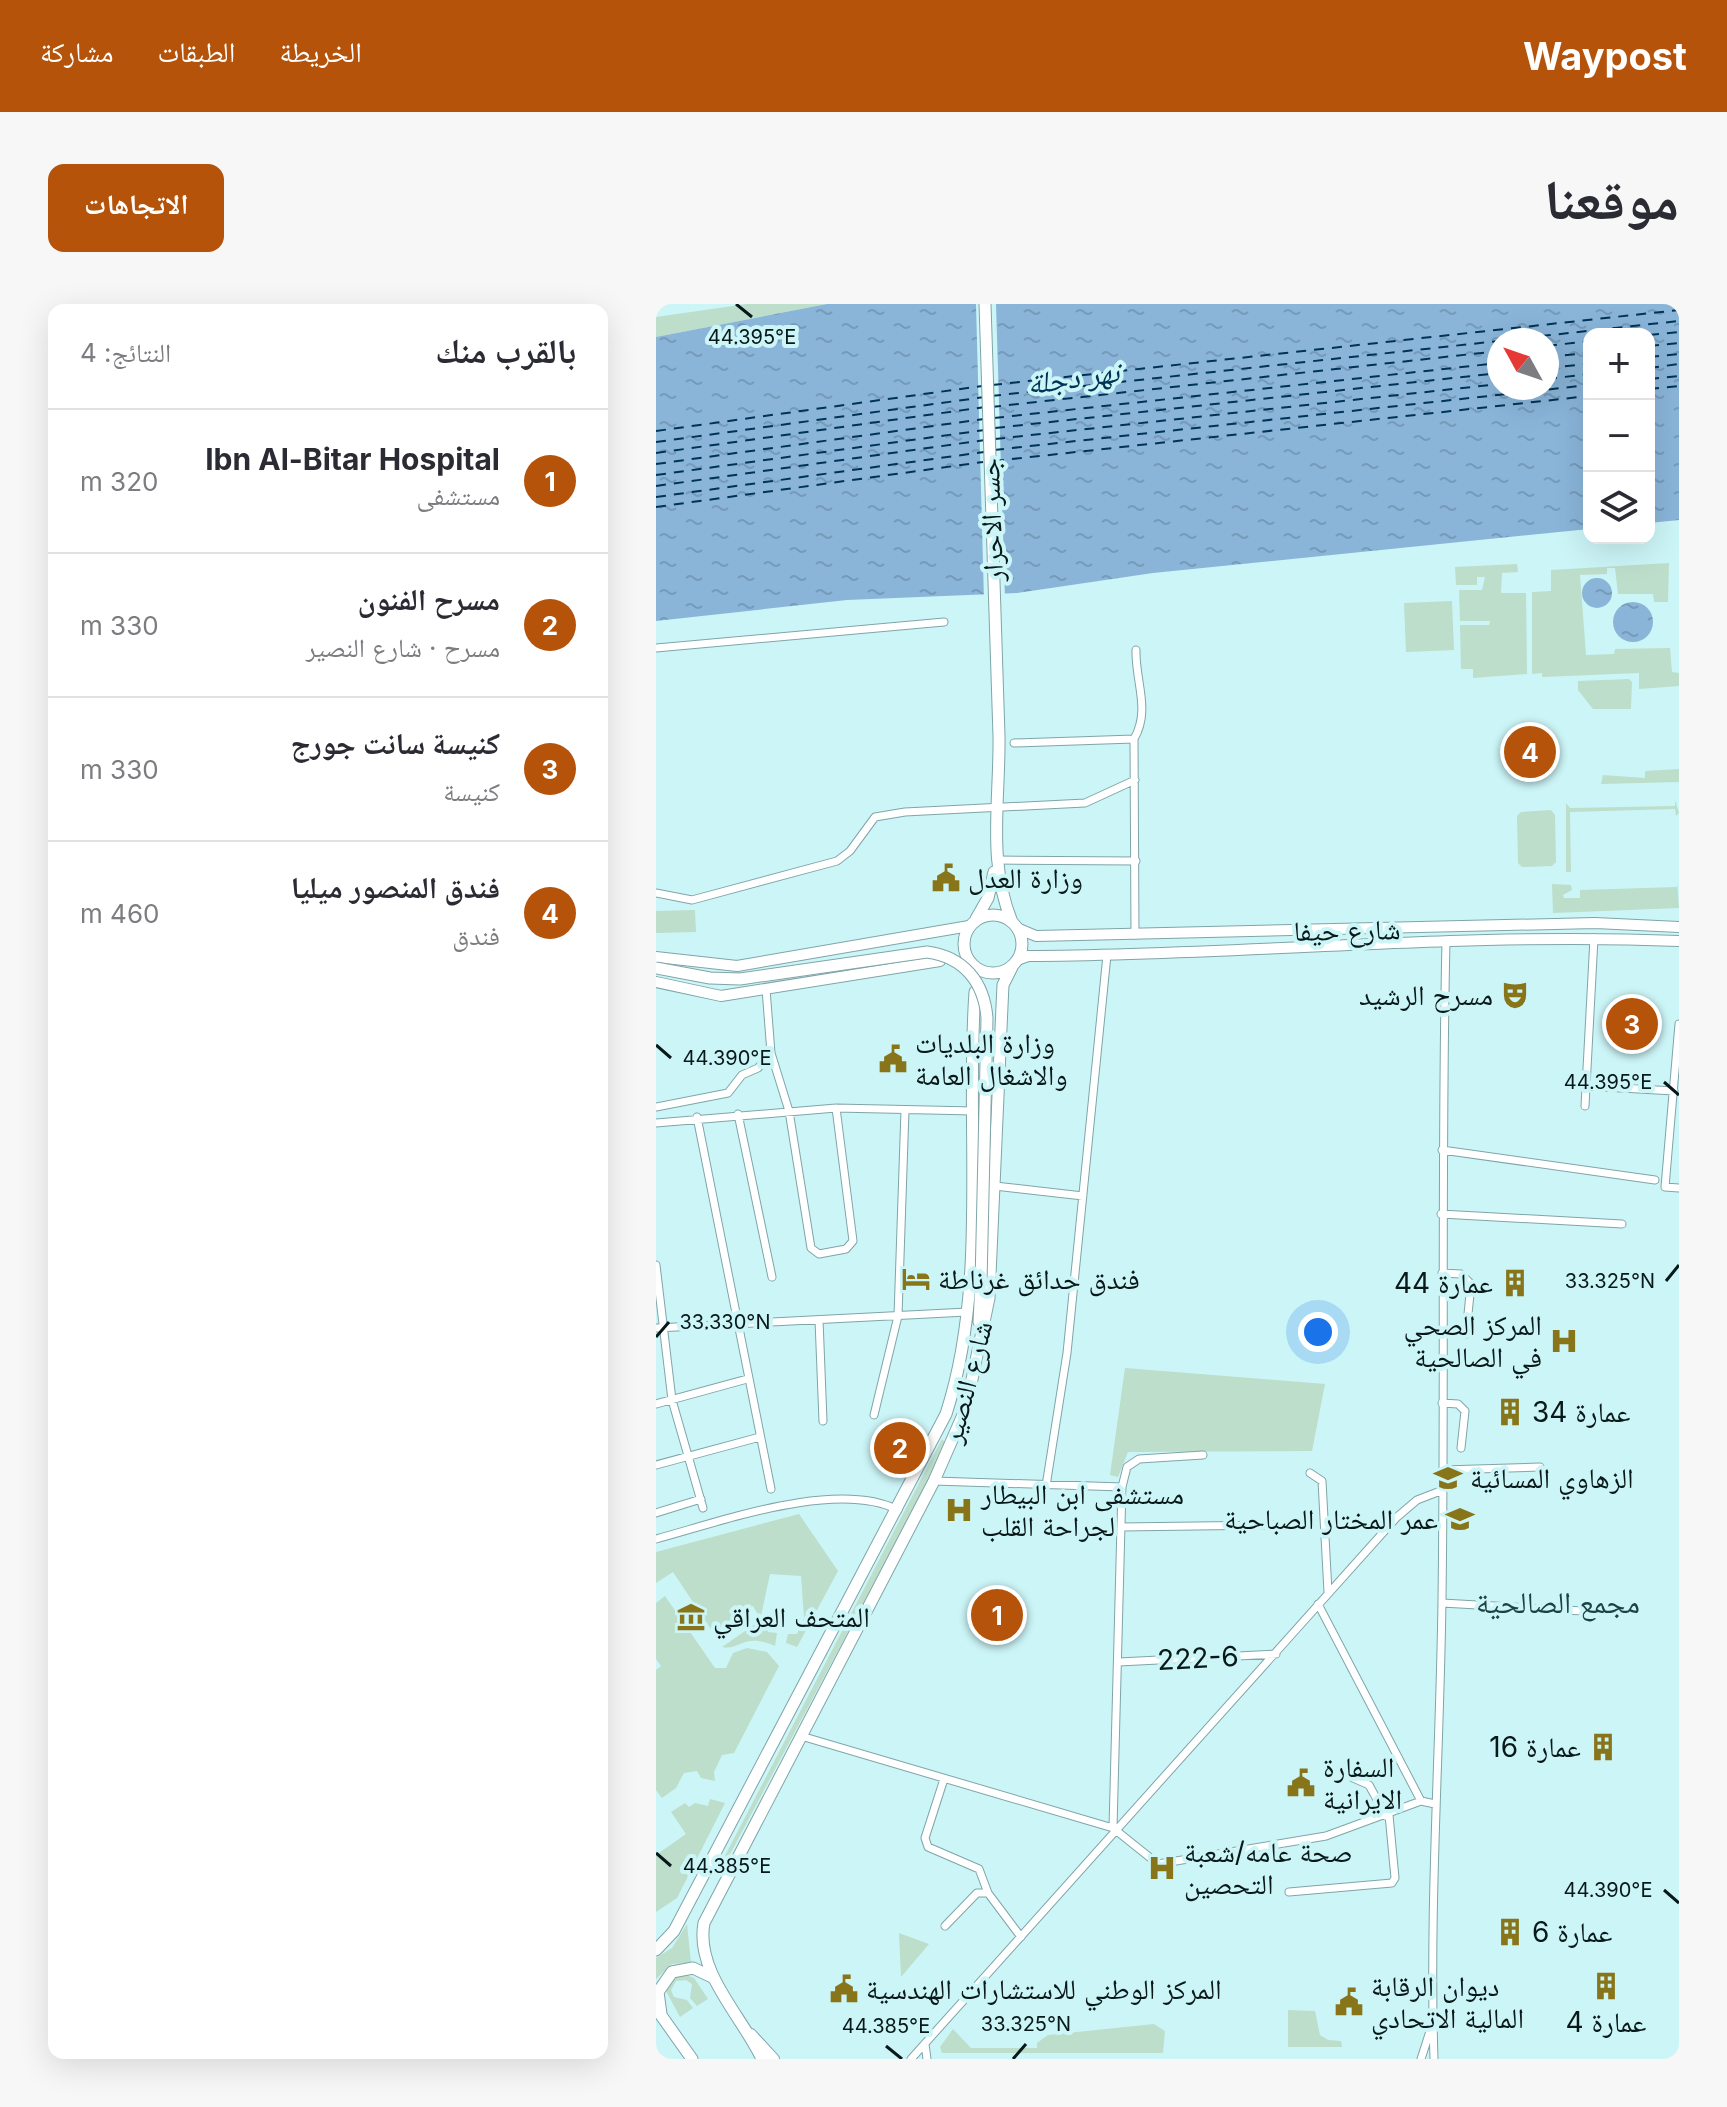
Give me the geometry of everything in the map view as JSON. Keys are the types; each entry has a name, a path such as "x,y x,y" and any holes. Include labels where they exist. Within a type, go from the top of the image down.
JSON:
{"main road":[{"name":"جسر الاحرار","path":"985,304 999,736 996,860"},
{"path":"996,860 1003,900 1022,943 1015,963 994,974 983,975 967,961 963,943 988,898 996,860"},
{"path":"656,957 737,966 891,941 973,923 994,915 1015,925"},
{"name":"شارع حيفا","path":"1015,925 1036,936 1595,923 1679,927"},
{"name":"شارع حيفا","path":"1015,963 1028,956 1446,941 1594,938 1679,941"},
{"path":"891,941 898,944 903,954 897,968"},
{"path":"656,968 710,978 740,979 927,952 955,960 971,973 984,994 987,1018 978,1346"},
{"path":"656,982 721,996 940,961"},
{"name":"شارع النصیر","path":"762,2059 749,2031 714,1978 703,1944 709,1913 934,1481 966,1408 992,1280 1003,985 1015,963"},
{"name":"شارع النصیر","path":"656,1950 670,1939 691,1900 898,1510 950,1403 959,1372 967,1312 975,992"},
{"path":"691,1900 709,1913"},
{"path":"692,2059 658,2011 658,1992 672,1972 693,1968 714,1978"},
{"path":"749,2031 774,2059"}],"street":[{"path":"656,648 944,622"},
{"path":"1135,935 1134,739 1142,726 1136,650"},
{"path":"1014,743 1134,739"},
{"path":"656,893 692,900 721,889 837,861 850,851 875,817 905,812 997,810 1085,803 1135,780"},
{"path":"996,860 1136,861"},
{"path":"1585,1106 1594,938"},
{"path":"1434,2059 1435,1804 1442,1603 1441,1214 1446,941"},
{"path":"1046,1486 1067,1353 1107,955"},
{"path":"766,989 771,1053 789,1111 811,1248 819,1254 846,1249 853,1241 836,1108"},
{"path":"1679,1024 1665,1187 1679,1188"},
{"path":"656,1107 728,1093 742,1075 758,1068 771,1053"},
{"path":"1586,1086 1674,1091"},
{"path":"656,1123 697,1117 836,1108 971,1111"},
{"path":"874,1415 898,1316 905,1110"},
{"path":"738,1114 772,1277"},
{"path":"697,1117 771,1489"},
{"path":"1442,1150 1655,1180"},
{"path":"995,1186 1083,1196"},
{"path":"1441,1214 1622,1224"},
{"path":"656,1265 659,1328 672,1400 702,1504 656,1513"},
{"path":"1442,1273 1461,1274 1471,1284 1466,1334"},
{"path":"659,1328 967,1312"},
{"path":"819,1320 823,1421"},
{"path":"656,1404 747,1379"},
{"path":"1442,1403 1458,1404 1465,1411 1461,1448"},
{"path":"656,1465 760,1437"},
{"path":"1115,1830 1122,1487 1131,1461 1203,1455"},
{"path":"1443,1470 1540,1467"},
{"path":"1310,1473 1322,1481 1328,1592"},
{"path":"934,1481 1122,1487"},
{"path":"911,2059 1397,1517 1417,1500 1443,1490"},
{"path":"656,1539 794,1503 865,1499 898,1510"},
{"path":"1121,1527 1277,1525"},
{"path":"1442,1603 1619,1613"},
{"path":"1318,1604 1421,1801"},
{"name":"222-6","path":"1119,1662 1276,1654"},
{"path":"801,1736 1115,1830 1158,1864 1326,1836 1388,1816 1421,1801 1435,1804"},
{"path":"1289,1892 1392,1883 1395,1878 1388,1816 1369,1785 1353,1778"},
{"path":"944,1779 925,1838 928,1847 979,1869 988,1893 1021,1937"},
{"path":"945,1926 977,1893 988,1893"},
{"path":"1421,2059 1433,2022"},
{"path":"925,2044 927,2059"}],"green space":[{"path":"747,304 827,304 656,337 656,317"},
{"path":"1669,563 1668,602 1654,602 1653,594 1618,594 1615,568 1607,568 1607,574 1580,575 1586,655 1614,654 1615,649 1670,648 1672,672 1679,673 1679,686 1639,689 1639,673 1542,677 1542,673 1532,674 1532,592 1551,591 1551,570"},
{"path":"1517,564 1518,572 1502,573 1501,593 1526,593 1527,674 1473,678 1473,669 1461,669 1460,625 1489,625 1490,621 1460,621 1459,590 1482,590 1485,577 1477,577 1477,585 1456,585 1455,567"},
{"path":"1452,601 1454,650 1406,652 1404,603"},
{"path":"1629,679 1632,682 1631,709 1593,709 1578,690 1578,681"},
{"path":"1679,769 1679,782 1601,784 1603,775 1645,778 1645,771"},
{"path":"1675,800 1679,813 1676,816 1675,809 1570,812 1571,872 1566,872 1566,803 1570,808 1675,806"},
{"path":"1551,810 1555,815 1556,862 1552,866 1522,867 1518,863 1517,816 1521,812"},
{"path":"1677,881 1679,908 1553,913 1552,884 1571,885 1572,890 1563,895 1564,898 1580,898 1580,890 1677,887"},
{"path":"695,910 696,932 656,933 656,911"},
{"path":"1125,1368 1325,1384 1312,1451 1128,1452 1118,1477 1110,1475"},
{"path":"942,1439 947,1445 719,1875 716,1873"},
{"path":"799,1514 838,1571 797,1647 786,1643 788,1634 797,1634 804,1618 801,1576 770,1574 761,1616 768,1632 777,1633 775,1646 749,1641 722,1647 761,1620 753,1606 713,1632 673,1572 656,1583 656,1552"},
{"path":"665,1596 715,1668 726,1668 733,1653 747,1648 767,1652 779,1666 734,1753 722,1755 714,1772 715,1781 701,1778 697,1771 684,1773 676,1788 662,1798 656,1790 656,1670 661,1666 656,1659 656,1603"},
{"path":"710,1799 725,1803 677,1898 656,1912 656,1855 686,1834 671,1812 685,1803 689,1807 695,1803 708,1806"},
{"path":"687,1924 691,1963 672,1964 656,1979 656,1958 672,1948"},
{"path":"899,1933 929,1944 901,1977"},
{"path":"684,1974 694,1978 708,1999 697,2006 690,1998 692,1984 686,1980 676,1981 671,1990 674,1997 687,2000 693,2008 680,2017 666,1991 673,1977"},
{"path":"1288,2010 1315,2011 1320,2035 1328,2040 1341,2041 1342,2047 1288,2047"},
{"path":"1154,2024 1165,2031 1163,2053 942,2053 940,2047 953,2029 971,2048 1037,2048 1037,2043 1048,2035"}],"water":[{"name":"نهر دجلة","path":"827,304 1679,304 1679,520 1655,522 1655,328 1583,328 1583,530 1153,573 1017,593 847,600 656,621 656,337"},
{"path":"1597,578 1608,582 1612,593 1608,604 1597,608 1586,604 1582,593 1586,582"},
{"path":"1633,602 1647,608 1653,622 1647,636 1633,642 1619,636 1613,622 1619,608"}],"pier":[{"path":"976,304 996,304 1005,598 984,600"}],"ferry route":[{"path":"992,385 1679,310"},
{"path":"1559,334 1679,321"},
{"path":"1655,334 1679,332"},
{"path":"991,396 1487,342"},
{"path":"1559,345 1583,342"},
{"path":"1655,345 1679,343"},
{"path":"991,407 1487,352"},
{"path":"1559,356 1583,354"},
{"path":"1655,356 1679,354"},
{"path":"994,418 1487,364"},
{"path":"1655,367 1679,364"},
{"path":"1559,367 1583,365"},
{"path":"995,428 1487,374"},
{"path":"1559,378 1583,375"},
{"path":"1655,378 1679,376"},
{"path":"995,439 1487,385"},
{"path":"656,431 982,386"},
{"path":"994,450 1583,386"},
{"path":"1655,388 1679,386"},
{"path":"656,442 985,397"},
{"path":"994,461 1583,397"},
{"path":"656,453 985,407"},
{"path":"656,464 984,419"},
{"path":"656,475 985,430"},
{"path":"656,486 985,440"},
{"path":"656,497 984,452"},
{"path":"656,507 983,462"}],"place":[{"name":"فندق المنصور ميليا","path":"1530,752"},
{"name":"وزارة العدل","path":"946,878"},
{"name":"مسرح الرشيد","path":"1515,995"},
{"name":"كنيسة سانت جورج","path":"1632,1024"},
{"name":"وزارة البلديات والاشغال العامة","path":"893,1059"},
{"name":"فندق حدائق غرناطة","path":"916,1279"},
{"name":"عمارة 44","path":"1515,1283"},
{"name":"المركز الصحي في الصالحية","path":"1564,1341"},
{"name":"عمارة 34","path":"1510,1412"},
{"name":"مسرح الفنون","path":"900,1448"},
{"name":"الزهاوي المسائية","path":"1448,1478"},
{"name":"مستشفى ابن البيطار لجراحة القلب","path":"959,1510"},
{"name":"عمر المختار الصباحية","path":"1460,1519"},
{"name":"Ibn Al-Bitar Hospital","path":"997,1615"},
{"name":"المتحف العراقي","path":"691,1617"},
{"name":"عمارة 16","path":"1603,1747"},
{"name":"السفارة الايرانية","path":"1301,1783"},
{"name":"صحة عامه/شعبة التحصين","path":"1162,1868"},
{"name":"عمارة 6","path":"1510,1932"},
{"name":"عمارة 4","path":"1606,1986"},
{"name":"المركز الوطني للاستشارات الهندسية","path":"844,1989"},
{"name":"ديوان الرقابة المالية الاتحادي","path":"1349,2002"}],"district":[{"name":"مجمع الصالحية","path":"1558,1602"}]}
